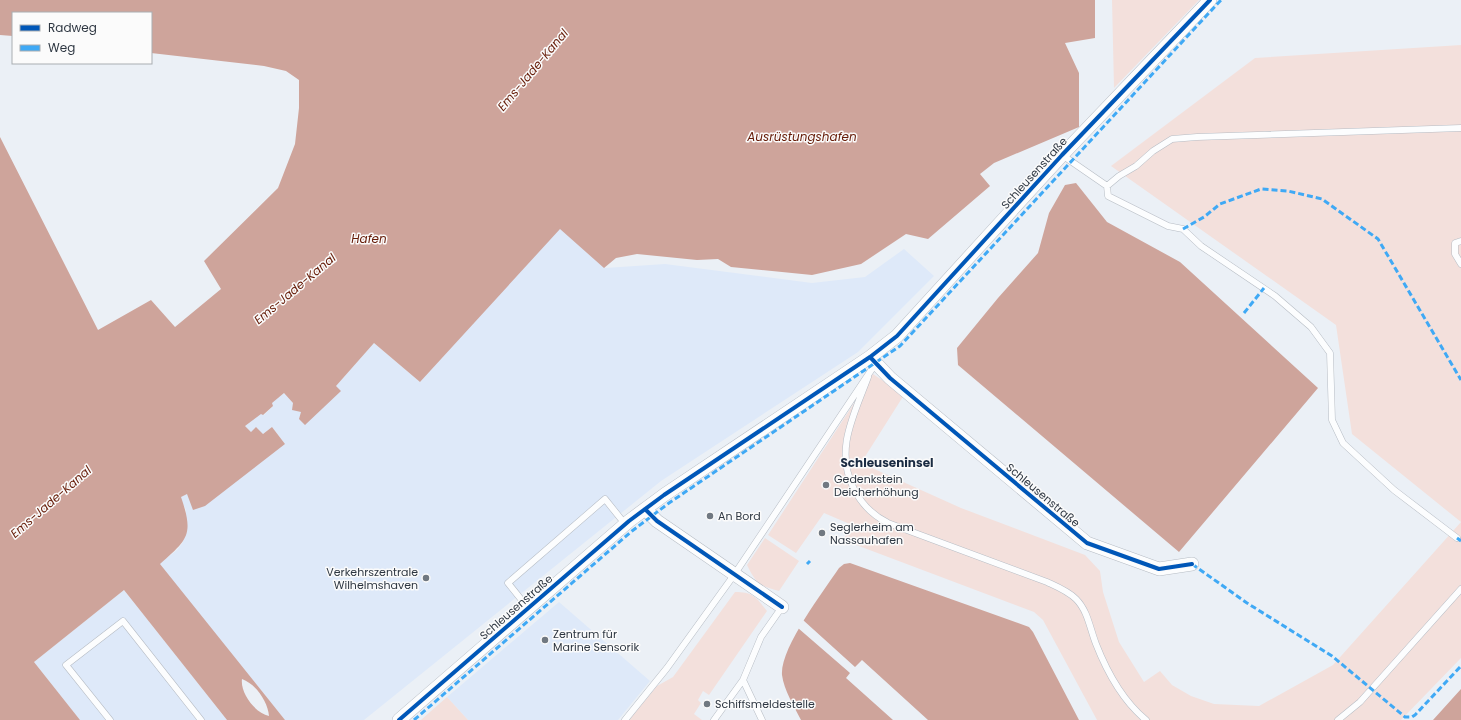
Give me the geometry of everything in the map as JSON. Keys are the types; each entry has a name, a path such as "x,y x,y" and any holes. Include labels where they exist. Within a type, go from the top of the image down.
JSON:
{"street":[{"name":"Schleusenstraße","path":"399,720 644,509 873,360 906,327 1062,155 1210,0"},
{"name":"Schleusenstraße","path":"873,360 890,378 1087,543 1159,569 1192,564"},
{"path":"644,509 657,521 782,607"}],"lane":[{"path":"1107,186 1119,176 1136,166 1153,151 1172,140 1197,137 1461,128"},
{"path":"1062,155 1107,186 1108,196 1168,226 1183,229 1201,246 1275,296 1311,327 1330,353 1332,420 1343,443 1394,490 1458,538"},
{"path":"1461,241 1455,243 1455,254 1461,264"},
{"path":"873,360 849,429 844,455 850,481 866,507 872,514 888,523 1047,582 1071,595 1085,612 1096,644 1112,677 1130,703 1146,720"},
{"path":"625,720 667,668 734,574 868,377"},
{"path":"528,608 508,583 605,499 625,524"},
{"path":"1338,720 1360,702 1461,590"},
{"path":"714,720 743,680 761,637 782,607"},
{"path":"110,720 66,665 123,621 201,720"},
{"path":"743,680 762,720"}],"shaded area":[{"path":"1112,0 1199,0 1114,88"},
{"path":"1461,45 1461,522 1352,434 1336,325 1111,166 1255,58"},
{"path":"560,228 605,268 665,264 812,283 865,277 904,249 934,276 858,352 661,481 364,720 285,720 159,564 177,550 183,542 186,510 180,497 285,444 272,427 263,434 251,432 245,426 261,413 264,415 273,406 271,403 284,393 293,403 336,386 374,343 420,382"},
{"path":"873,374 904,395 861,463 961,508 1085,555 1100,571 1103,592 1119,642 1144,682 1160,671 1172,685 1191,696 1214,704 1259,706 1333,665 1461,522 1461,658 1401,720 1097,720 1043,620 1034,612 843,540 852,525 824,513 796,553 768,535"},
{"path":"765,538 799,561 779,591 759,583 747,565"},
{"path":"124,590 227,720 80,720 34,662"},
{"path":"735,592 746,593 754,596 767,611 709,695 703,691 698,700 701,703 694,714 702,720 629,720 657,686 673,677"},
{"path":"559,602 650,681 618,720 468,720 447,697"},
{"path":"447,697 468,720 421,720 422,719"}],"water":[{"path":"0,0 1095,0 1095,38 1065,43 1079,73 1079,127 994,163 980,174 990,186 928,239 906,234 861,264 812,275 731,267 718,259 697,260 637,254 616,258 604,268 560,229 420,382 374,343 336,386 341,391 305,425 299,419 301,412 292,410 293,403 284,393 272,403 273,406 263,415 261,414 245,426 251,432 256,427 263,434 272,427 285,444 205,506 193,510 187,494 181,497 187,520 186,535 177,548 160,564 285,720 227,720 124,590 34,662 80,720 0,720 0,137 98,330 151,300 175,327 221,289 204,261 278,188 295,144 299,108 299,80 286,71 264,66 152,53 152,12 12,12 12,36 0,35","holes":["242,679 252,685 264,699 269,716 259,711 250,702 243,690"]},
{"path":"1076,183 1107,222 1180,262 1318,388 1179,552 958,365 957,348 998,298 1038,253 1049,213 1065,185"},
{"path":"850,563 1029,627 1079,720 801,720 785,686 782,675 783,664 795,636 813,605 839,568 844,564"},
{"path":"1461,689 1461,720 1433,720"}],"pier":[{"path":"803,620 855,667 862,660 928,720 893,720 846,678 850,673 798,628"}],"marked path":[{"path":"414,720 632,531 669,503 900,346 1221,0"},
{"path":"1183,229 1204,217 1220,204 1261,189 1288,191 1322,199 1378,239 1461,380"},
{"path":"1244,313 1264,288"},
{"path":"1457,538 1461,541"},
{"path":"807,564 810,561"},
{"path":"1192,564 1247,603 1332,656 1405,717 1412,717 1415,715 1461,666"}],"cycle path":[{"path":"399,720 629,521 664,495 870,357 897,336 1062,155 1210,0"},
{"path":"870,357 890,378 1087,543 1159,569 1192,564"},
{"path":"645,509 657,521 782,607"}],"place":[{"name":"Gedenkstein Deicherhöhung","path":"826,485"},
{"name":"An Bord","path":"710,516"},
{"name":"Seglerheim am Nassauhafen","path":"822,533"},
{"name":"Verkehrszentrale Wilhelmshaven","path":"426,578"},
{"name":"Zentrum für Marine Sensorik","path":"545,640"},
{"name":"Schiffsmeldestelle","path":"707,704"}],"district":[{"name":"Schleuseninsel","path":"887,463"}],"water label":[{"name":"Ems-Jade-Kanal","path":"533,70"},
{"name":"Ausrüstungshafen","path":"802,137"},
{"name":"Hafen","path":"369,239"},
{"name":"Ems-Jade-Kanal","path":"295,289"},
{"name":"Ems-Jade-Kanal","path":"51,502"}]}
